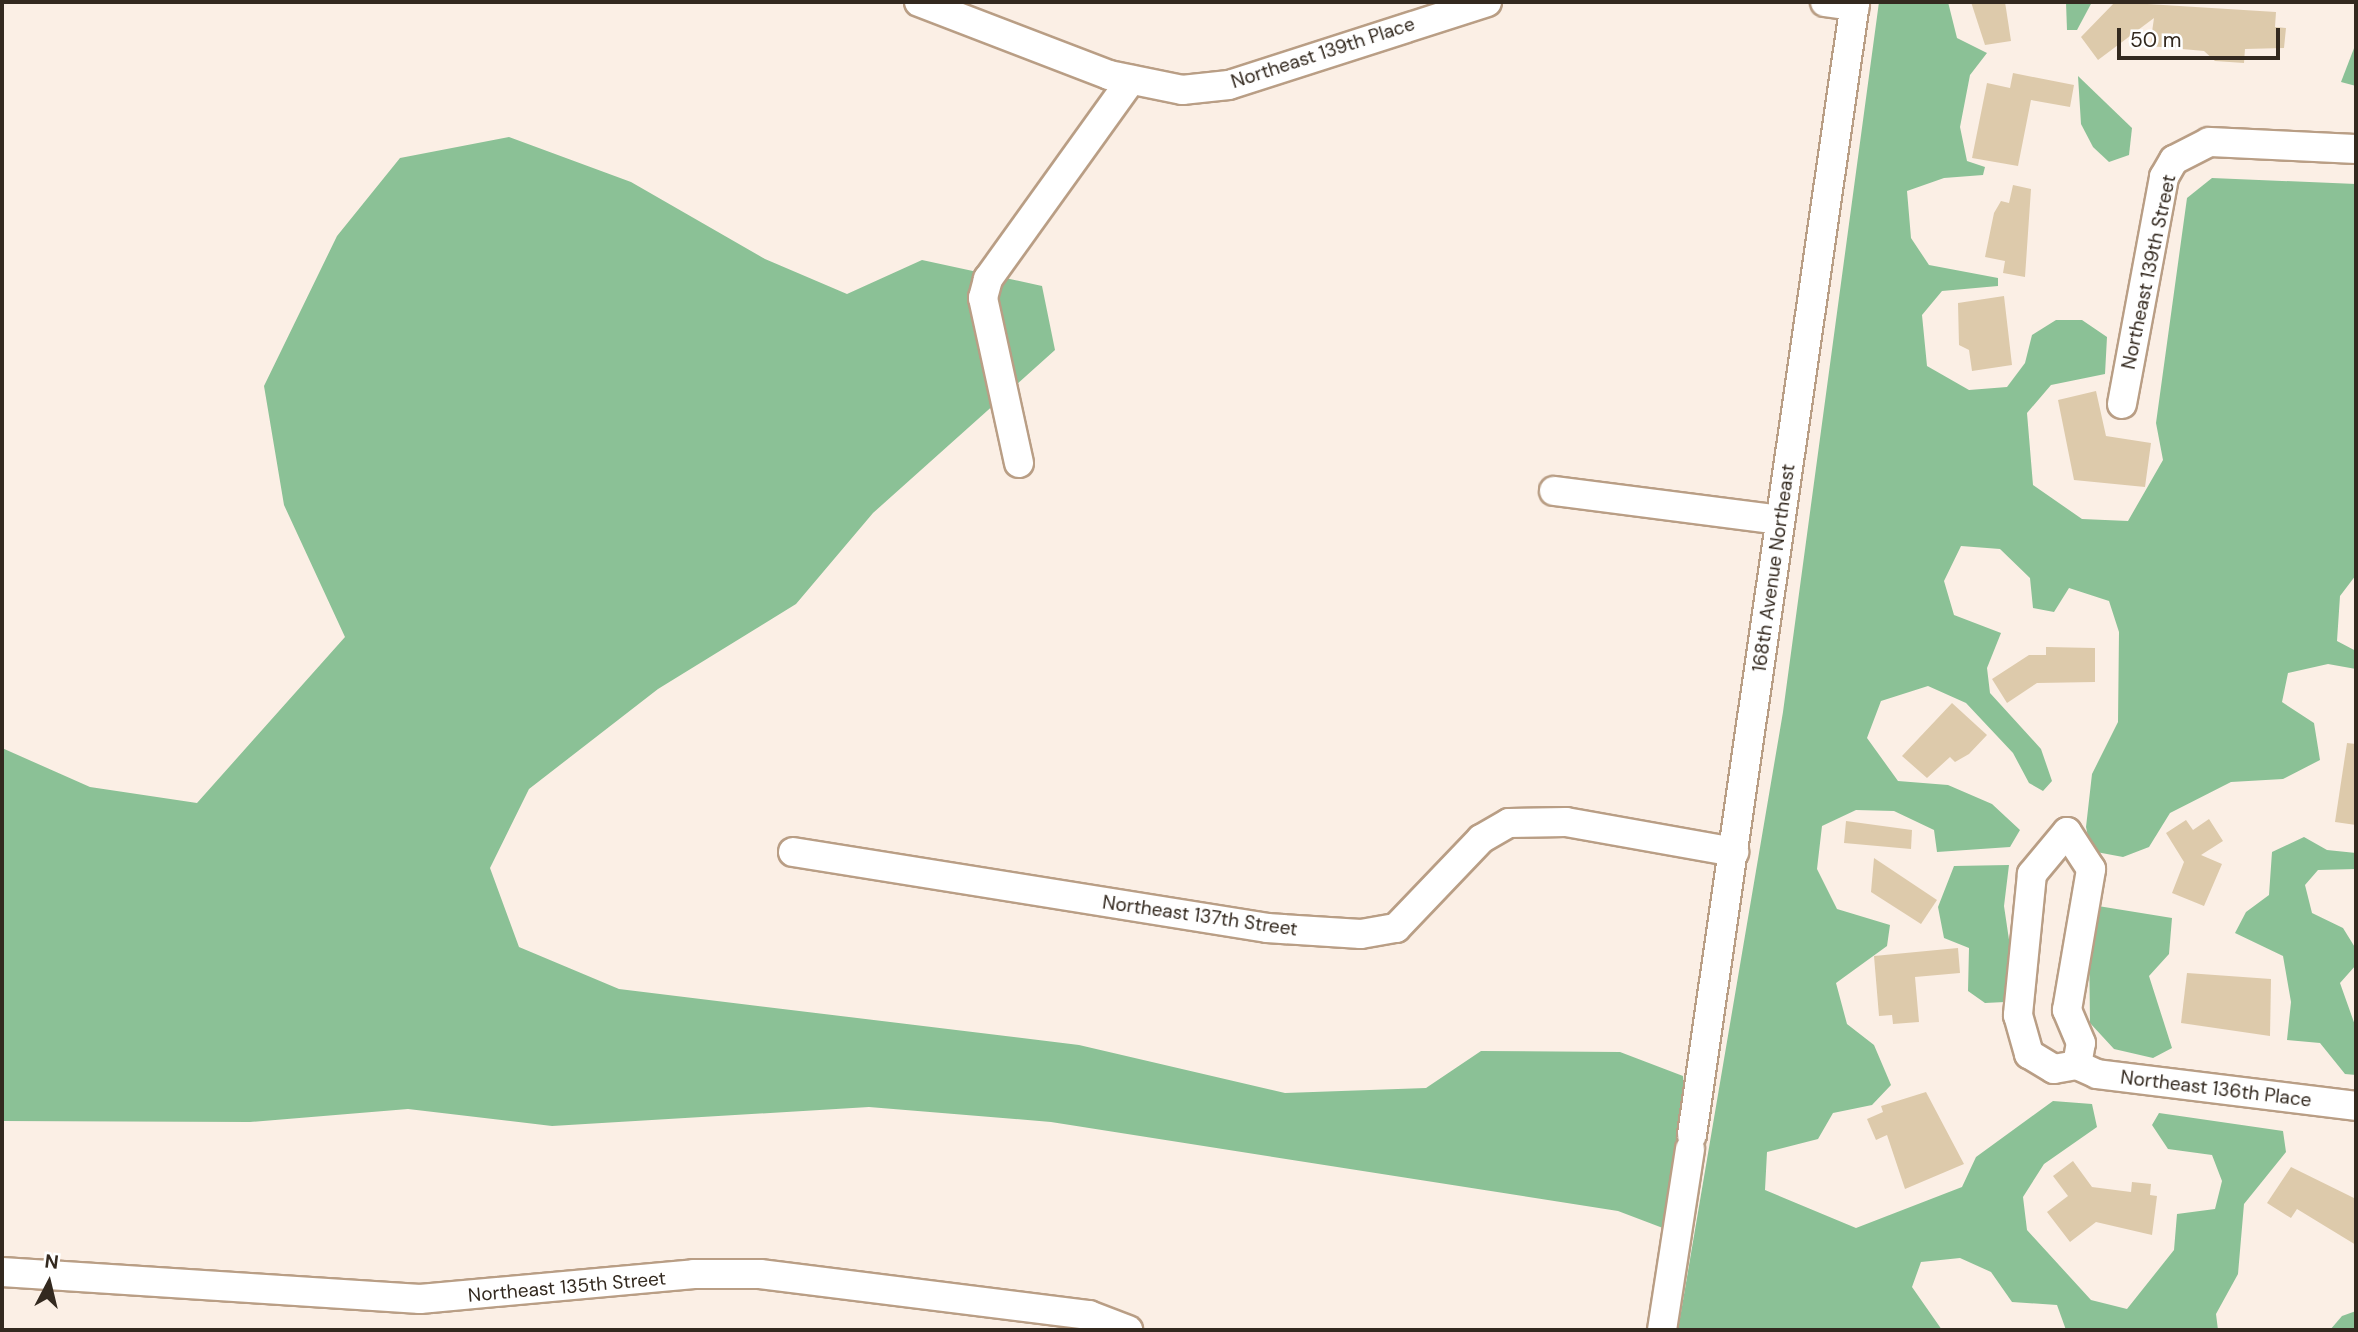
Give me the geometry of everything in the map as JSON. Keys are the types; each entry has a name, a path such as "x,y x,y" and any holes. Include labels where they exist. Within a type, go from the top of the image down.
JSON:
{"street":[{"name":"Northeast 139th Place","path":"919,2 1131,80 1182,90 1229,85 1488,2"},
{"path":"1825,2 1855,4"},
{"name":"168th Avenue Northeast","path":"1662,1330 1734,852 1855,4"},
{"path":"1019,463 984,298 988,279 1131,80"},
{"name":"Northeast 139th Street","path":"2122,404 2164,177 2174,160 2188,147 2209,142 2356,149"},
{"path":"1554,491 1780,520"},
{"name":"Northeast 137th Street","path":"793,852 1267,928 1361,934 1396,928 1481,839 1508,823 1566,822 1734,852"},
{"name":"Northeast 136th Place","path":"2077,1065 2081,1043 2067,1010 2091,869 2067,832 2032,874 2018,1016 2029,1054 2054,1069 2077,1065 2096,1074 2356,1106"},
{"name":"Northeast 135th Street","path":"2,1272 421,1299 694,1274 760,1275 1089,1315 1128,1330"}],"green space":[{"path":"1879,2 1948,2 1957,38 1987,53 1970,75 1960,127 1967,161 1985,167 1983,175 1944,178 1907,191 1911,238 1929,265 1998,278 1998,286 1942,291 1922,315 1927,366 1969,390 2007,387 2025,363 2032,335 2056,320 2082,320 2107,337 2105,374 2051,385 2027,413 2033,485 2082,519 2128,521 2163,460 2156,423 2187,198 2212,178 2356,184 2356,575 2340,596 2337,641 2356,651 2356,669 2328,664 2288,673 2282,702 2314,723 2320,760 2283,779 2231,782 2170,813 2149,847 2123,857 2091,851 2086,827 2092,774 2118,722 2119,632 2109,601 2069,588 2054,612 2033,608 2030,578 2000,549 1961,546 1944,581 1954,615 2001,633 1987,668 1990,693 2041,749 2052,781 2043,791 2029,783 2013,753 1966,703 1928,686 1881,701 1867,738 1898,781 1948,785 1992,804 2020,830 2010,847 1937,852 1934,830 1894,811 1856,810 1822,826 1817,869 1837,909 1890,925 1887,946 1836,983 1847,1024 1874,1045 1891,1085 1872,1105 1833,1113 1818,1139 1767,1152 1765,1190 1856,1228 1962,1187 1976,1157 2053,1101 2092,1104 2097,1127 2044,1164 2023,1197 2027,1230 2091,1300 2127,1309 2174,1250 2177,1214 2215,1209 2222,1181 2212,1155 2168,1149 2152,1125 2159,1113 2283,1131 2286,1152 2244,1204 2238,1274 2216,1314 2218,1330 2066,1330 2057,1305 2012,1302 1991,1272 1960,1258 1921,1262 1912,1287 1942,1330 1678,1330 1783,712"},
{"path":"2066,2 2092,2 2077,30 2067,30"},
{"path":"2356,43 2356,86 2341,82"},
{"path":"2078,76 2132,128 2129,155 2109,162 2093,147 2081,124"},
{"path":"509,137 631,182 765,259 847,294 922,260 1042,286 1055,350 873,513 796,604 658,689 529,789 490,868 519,947 619,989 1079,1045 1285,1093 1426,1088 1481,1051 1620,1052 1683,1076 1690,1149 1676,1233 1618,1211 1051,1122 869,1107 552,1126 408,1109 250,1122 2,1121 2,748 90,787 197,803 345,637 284,505 264,386 337,236 400,158"},
{"path":"2304,837 2327,850 2356,853 2356,869 2318,870 2305,885 2312,913 2343,928 2356,949 2356,965 2340,983 2356,1028 2356,1075 2345,1074 2320,1043 2287,1040 2291,1002 2283,956 2235,933 2246,912 2269,895 2272,852"},
{"path":"2009,865 2004,906 2012,960 2005,1002 1985,1003 1968,991 1969,948 1944,938 1938,907 1954,866"},
{"path":"2098,906 2172,918 2169,954 2149,976 2172,1048 2153,1058 2114,1049 2090,1023 2089,938"},
{"path":"2356,1311 2356,1330 2330,1330 2342,1316"}],"building":[{"path":"1971,2 2005,2 2011,41 1985,45"},
{"path":"2115,2 2276,12 2275,27 2286,28 2284,48 2245,49 2244,63 2215,61 2204,51 2150,46 2154,18 2098,60 2081,37"},
{"path":"2013,73 2074,85 2070,107 2031,100 2018,166 1972,158 1987,83 2010,88"},
{"path":"2013,185 2031,189 2025,277 2003,273 2005,261 1985,257 1994,213 2001,201 2009,203"},
{"path":"2004,296 2012,365 1972,371 1969,350 1959,345 1958,303"},
{"path":"2096,391 2106,436 2151,443 2145,487 2074,480 2058,400"},
{"path":"2046,647 2095,648 2095,682 2037,683 2007,703 1992,679 2029,655 2046,655"},
{"path":"1952,703 1987,735 1969,754 1955,762 1950,757 1927,778 1902,756"},
{"path":"2347,743 2356,744 2356,825 2335,822"},
{"path":"2209,819 2223,841 2201,855 2222,864 2204,906 2172,893 2184,862 2166,833 2186,820 2193,830"},
{"path":"1846,821 1912,830 1911,849 1844,843"},
{"path":"1874,858 1937,900 1921,924 1871,892"},
{"path":"1958,948 1960,973 1915,977 1919,1022 1893,1024 1892,1015 1879,1016 1874,956"},
{"path":"2187,973 2271,979 2270,1036 2181,1023"},
{"path":"1926,1092 1964,1164 1905,1189 1887,1135 1876,1140 1867,1119 1883,1112 1881,1106"},
{"path":"2073,1161 2092,1187 2131,1192 2132,1182 2151,1184 2150,1195 2157,1196 2152,1235 2096,1222 2070,1242 2047,1212 2068,1196 2053,1176"},
{"path":"2291,1167 2356,1199 2356,1245 2297,1209 2291,1218 2267,1203"}]}
